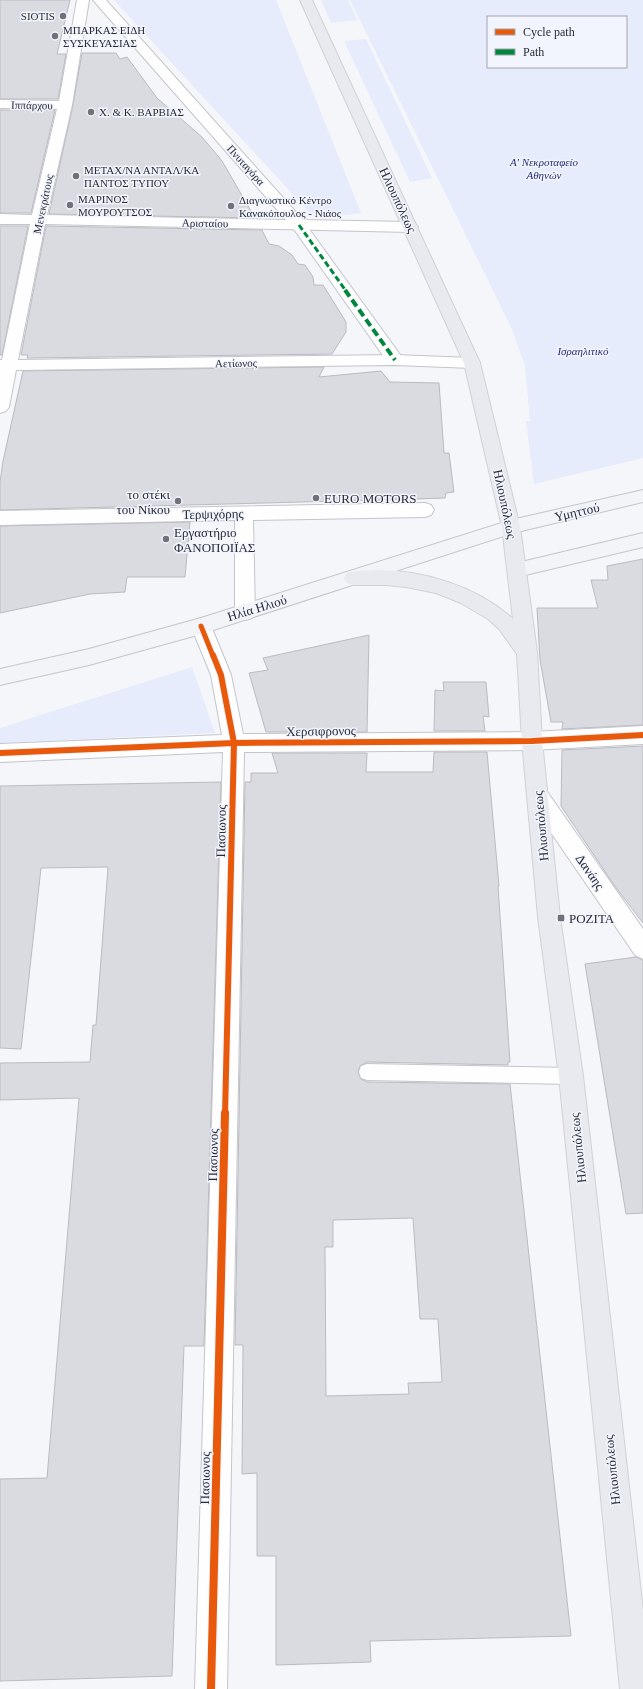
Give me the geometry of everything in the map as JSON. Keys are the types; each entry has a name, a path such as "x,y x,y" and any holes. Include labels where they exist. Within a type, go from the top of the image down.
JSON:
{"main road":[{"name":"Ηλιουπόλεως","path":"306,0 472,363 511,527 526,652 532,740 549,917 571,1076 636,1689"},
{"name":"Υμηττού","path":"511,527 643,496"},
{"name":"Ηλία Ηλιού","path":"0,677 89,657 201,626 511,527"},
{"path":"516,570 643,540"},
{"path":"354,578 390,578 420,582 456,592 479,602 505,623 526,652"}],"street":[{"name":"Μενεκράτους","path":"0,407 4,365 65,105 83,0"},
{"name":"Πνυταγόρα","path":"99,0 299,225 395,360"},
{"name":"Ιππάρχου","path":"0,104 65,105"},
{"name":"Αρισταίου","path":"0,219 410,227"},
{"name":"Αετίωνος","path":"4,365 395,360 472,363"},
{"name":"Τερψιχόρης","path":"0,518 425,510"},
{"path":"244,514 245,613"},
{"name":"Πασιωνος","path":"201,626 221,675 234,743 211,1689"},
{"name":"Χερσιφρονος","path":"0,753 234,743 532,740 643,735"},
{"name":"Δανάης","path":"538,796 643,948"}],"lane":[{"path":"367,1072 571,1076"}],"green space":[{"path":"114,0 276,0 361,213 323,218 309,212"},
{"path":"321,0 348,0 357,20 331,23"},
{"name":"Α' Νεκροταφείο Αθηνών","path":"350,0 643,0 643,458 534,484 526,421 530,421 525,366 512,329"},
{"path":"366,39 432,178 410,182 344,41"},
{"path":"192,667 215,733 0,743 0,728"}],"building":[{"path":"0,0 70,0 57,54 66,54 58,99 0,99"},
{"path":"82,53 116,53 120,59 127,57 157,98 202,137 222,161 255,218 49,214 73,105"},
{"path":"0,110 55,110 31,213 0,213"},
{"path":"0,226 28,226 2,355 0,355"},
{"path":"46,226 262,230 269,244 279,246 292,255 298,264 305,265 313,277 314,285 323,285 346,322 346,332 332,354 27,358 28,355 21,355"},
{"path":"324,367 319,377 381,371 390,382 439,383 444,453 449,453 454,492 446,493 445,498 0,510 0,482 3,461 23,371"},
{"path":"190,522 185,577 127,577 125,592 90,594 0,613 0,526"},
{"path":"643,559 643,725 562,729 563,722 551,722 540,660 537,608 598,608 591,580 608,580 607,566"},
{"path":"369,635 367,732 266,732 249,673 268,670 263,658"},
{"path":"443,682 486,682 489,717 483,716 485,731 434,731 435,690 444,691"},
{"path":"643,746 643,923 614,885 561,806 562,750"},
{"path":"434,752 487,752 499,886 510,1062 508,1062 508,1065 367,1062 360,1066 358,1072 361,1079 367,1082 510,1084 571,1636 370,1641 371,1662 276,1665 276,1556 257,1556 257,1473 242,1474 243,1345 235,1345 245,782 251,782 251,773 278,773 272,753 367,753 366,772 433,772","holes":["413,1218 420,1319 438,1319 442,1382 408,1383 409,1394 326,1396 325,1247 333,1247 333,1220"]},
{"path":"221,782 204,1346 184,1346 172,1676 0,1681 0,1479 47,1478 79,1098 0,1100 0,1063 90,1062 93,1025 96,1025 108,867 41,868 21,1049 0,1048 0,786"},
{"path":"636,957 643,960 643,1213 626,1214 585,964"}],"marked path":[{"path":"299,225 395,360"}],"cycle path":[{"path":"201,626 221,675 234,743 211,1689"},
{"path":"0,753 234,743 532,741 643,735"}],"place":[{"name":"SIOTIS","path":"63,16"},
{"name":"ΜΠΑΡΚΑΣ ΕΙΔΗ ΣΥΣΚΕΥΑΣΙΑΣ","path":"55,36"},
{"name":"Χ. & Κ. ΒΑΡΒΙΑΣ","path":"91,112"},
{"name":"ΜΕΤΑΧ/ΝΑ ΑΝΤΑΛ/ΚΑ ΠΑΝΤΟΣ ΤΥΠΟΥ","path":"76,176"},
{"name":"ΜΑΡΙΝΟΣ ΜΟΥΡΟΥΤΣΟΣ","path":"70,205"},
{"name":"Διαγνωστικό Κέντρο Κανακόπουλος - Νιάος","path":"231,206"},
{"name":"EURO MOTORS","path":"316,498"},
{"name":"το στέκι του Νίκου","path":"178,501"},
{"name":"Εργαστήριο ΦΑΝΟΠΟΙΪΑΣ","path":"166,539"},
{"name":"ΡΟΖΙΤΑ","path":"561,918"}],"park label":[{"name":"Ισραηλιτικό","path":"583,351"}]}
